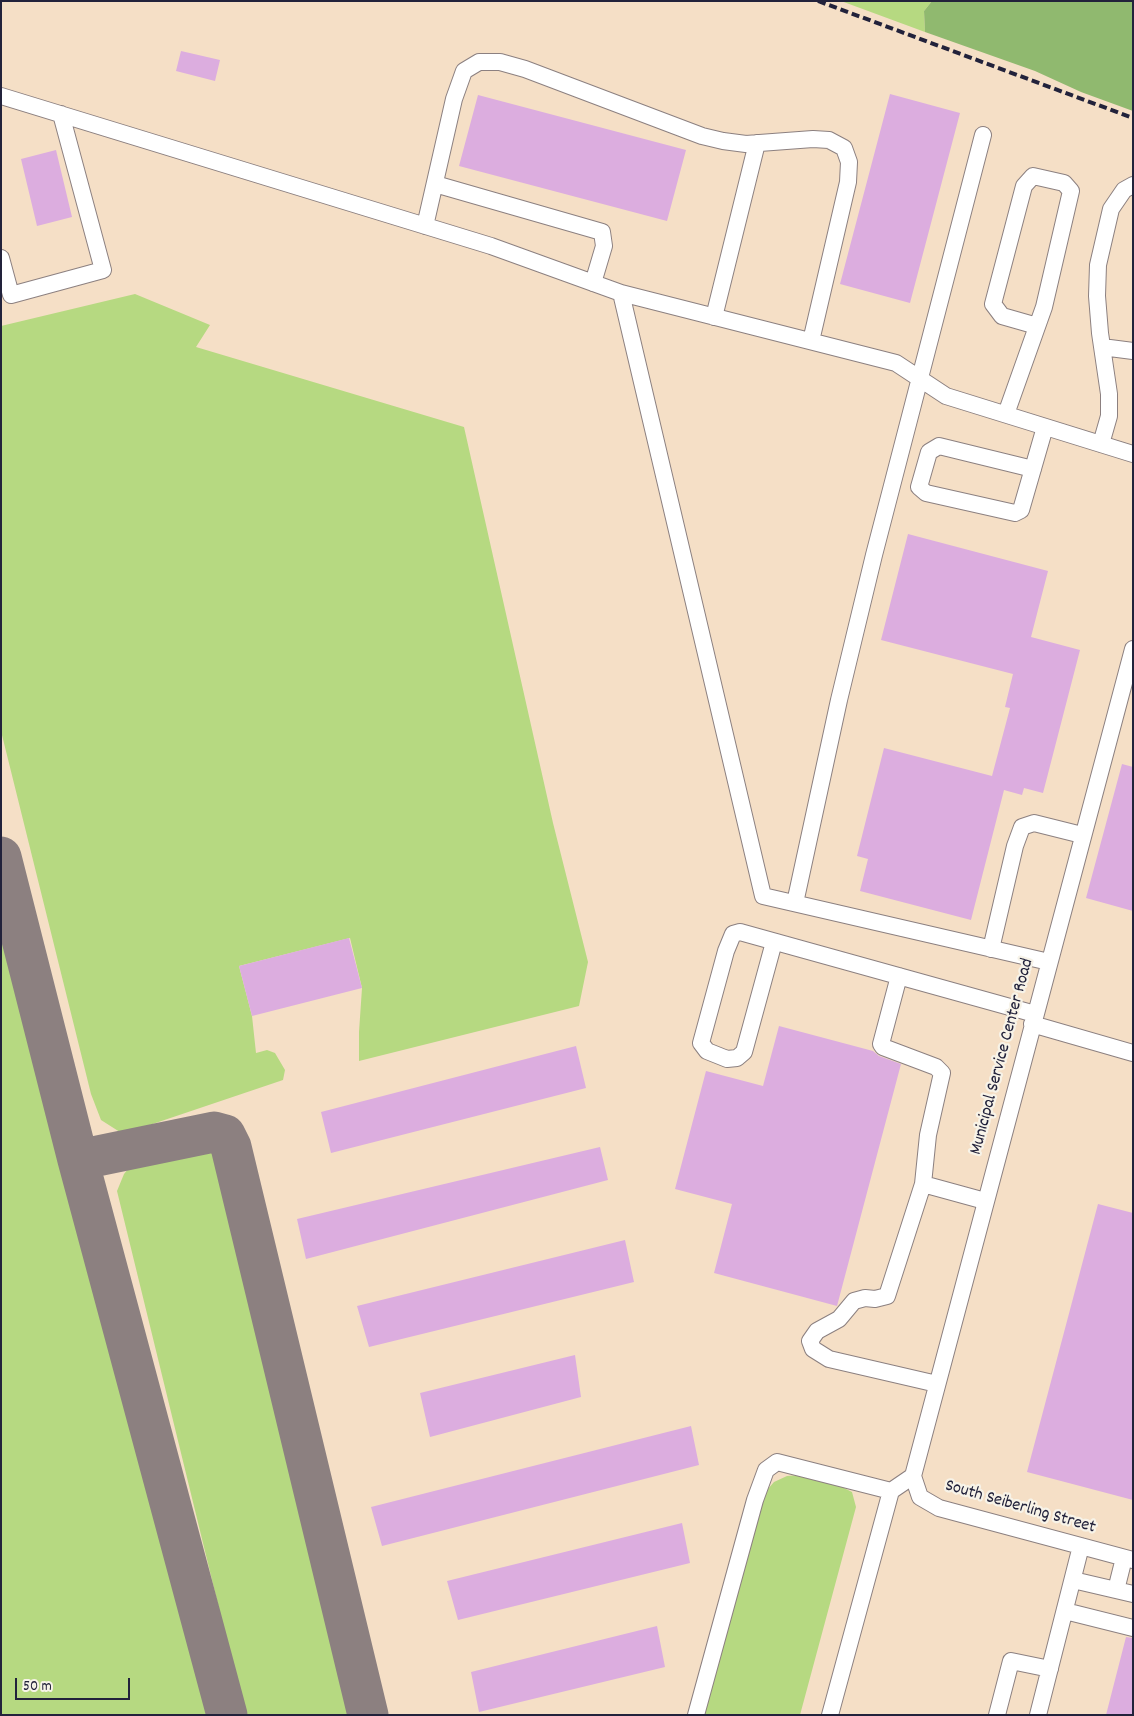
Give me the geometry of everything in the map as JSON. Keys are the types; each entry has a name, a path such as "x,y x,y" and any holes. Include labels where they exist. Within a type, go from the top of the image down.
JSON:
{"street":[{"path":"425,226 454,99 464,71 479,62 500,62 525,69 702,136 746,144 829,140 844,148 849,162 848,182 810,341"},
{"path":"1,96 491,246 621,294 896,363 946,396 1133,454"},
{"path":"1,258 11,295 103,270 61,114"},
{"path":"795,903 839,700 874,555 983,136"},
{"path":"714,317 757,143"},
{"path":"1006,414 1037,326 1044,306 1071,191 1064,183 1033,176 1024,186 993,304 1002,316 1037,326"},
{"path":"435,184 602,232 604,246 594,283"},
{"path":"1101,444 1110,416 1097,296 1098,265 1112,209 1124,190 1133,185"},
{"path":"621,294 763,896 1048,962"},
{"path":"1102,347 1133,351"},
{"path":"1033,469 939,446 933,447 929,452 919,487 926,493 1015,513 1021,510 1046,427"},
{"name":"Municipal Service Center Road","path":"913,1476 1048,962 1133,649"},
{"path":"991,948 1015,846 1022,826 1034,823 1082,835"},
{"path":"774,942 744,1052 737,1058 727,1059 707,1051 701,1042 733,934 740,932 900,976 1133,1052"},
{"path":"900,976 881,1044 883,1047 936,1067 942,1074 928,1135 923,1184 887,1296 875,1300 865,1298 854,1301 839,1319 817,1331 810,1341 813,1349 829,1359 937,1384"},
{"path":"923,1184 986,1201"},
{"path":"696,1715 755,1500 766,1470 777,1462 891,1491"},
{"path":"830,1715 891,1491 913,1476"},
{"name":"South Seiberling Street","path":"913,1476 917,1493 933,1506 1129,1559"},
{"path":"1038,1715 1080,1546"},
{"path":"1116,1590 1129,1559"},
{"path":"1073,1580 1133,1594"},
{"path":"1065,1611 1133,1628"},
{"path":"996,1715 1011,1661 1050,1670"}],"green space":[{"path":"841,1 932,1 924,11 925,32"},
{"path":"932,1 1133,1 1133,111 1081,92 1035,71 925,32 924,11"},
{"path":"135,294 210,325 196,347 464,427 553,823 588,962 579,1006 359,1061 362,988 350,938 239,966 252,1016 256,1053 267,1050 275,1053 285,1070 283,1080 123,1134 101,1120 91,1094 1,731 1,326"},
{"path":"1,875 210,1706 211,1715 1,1715"},
{"path":"200,1142 218,1152 229,1173 358,1697 358,1710 353,1715 245,1715 117,1191 124,1174 136,1159"},
{"path":"800,1475 838,1485 852,1492 856,1507 800,1715 703,1715 761,1497 774,1482 787,1476"}],"building":[{"path":"181,51 220,60 215,81 176,71"},
{"path":"890,94 960,113 910,303 840,284"},
{"path":"478,95 686,150 667,221 459,166"},
{"path":"56,150 72,217 37,226 21,159"},
{"path":"908,534 1048,571 1031,637 1080,650 1043,793 1024,788 1022,795 1004,790 971,920 860,891 868,859 857,856 884,748 992,776 1010,708 1005,707 1013,674 881,640"},
{"path":"1122,764 1133,767 1133,911 1086,898"},
{"path":"349,938 362,988 252,1016 239,966"},
{"path":"779,1026 873,1051 879,1056 901,1064 837,1306 714,1273 732,1204 675,1189 706,1071 763,1086"},
{"path":"576,1046 586,1088 331,1153 321,1112"},
{"path":"600,1147 608,1180 306,1259 297,1219"},
{"path":"1098,1204 1133,1213 1133,1500 1027,1472"},
{"path":"625,1240 634,1282 369,1347 357,1306"},
{"path":"575,1355 581,1397 430,1437 420,1393"},
{"path":"691,1426 699,1465 382,1546 371,1507"},
{"path":"682,1523 690,1563 458,1620 447,1581"},
{"path":"657,1626 665,1667 479,1712 471,1672"},
{"path":"1126,1637 1133,1638 1133,1715 1106,1715"}],"taxiway":[{"path":"1,857 78,1160 227,1715"},
{"path":"78,1160 214,1132 225,1135 231,1147 368,1715"}],"railway":[{"path":"818,1 1133,118"}]}
